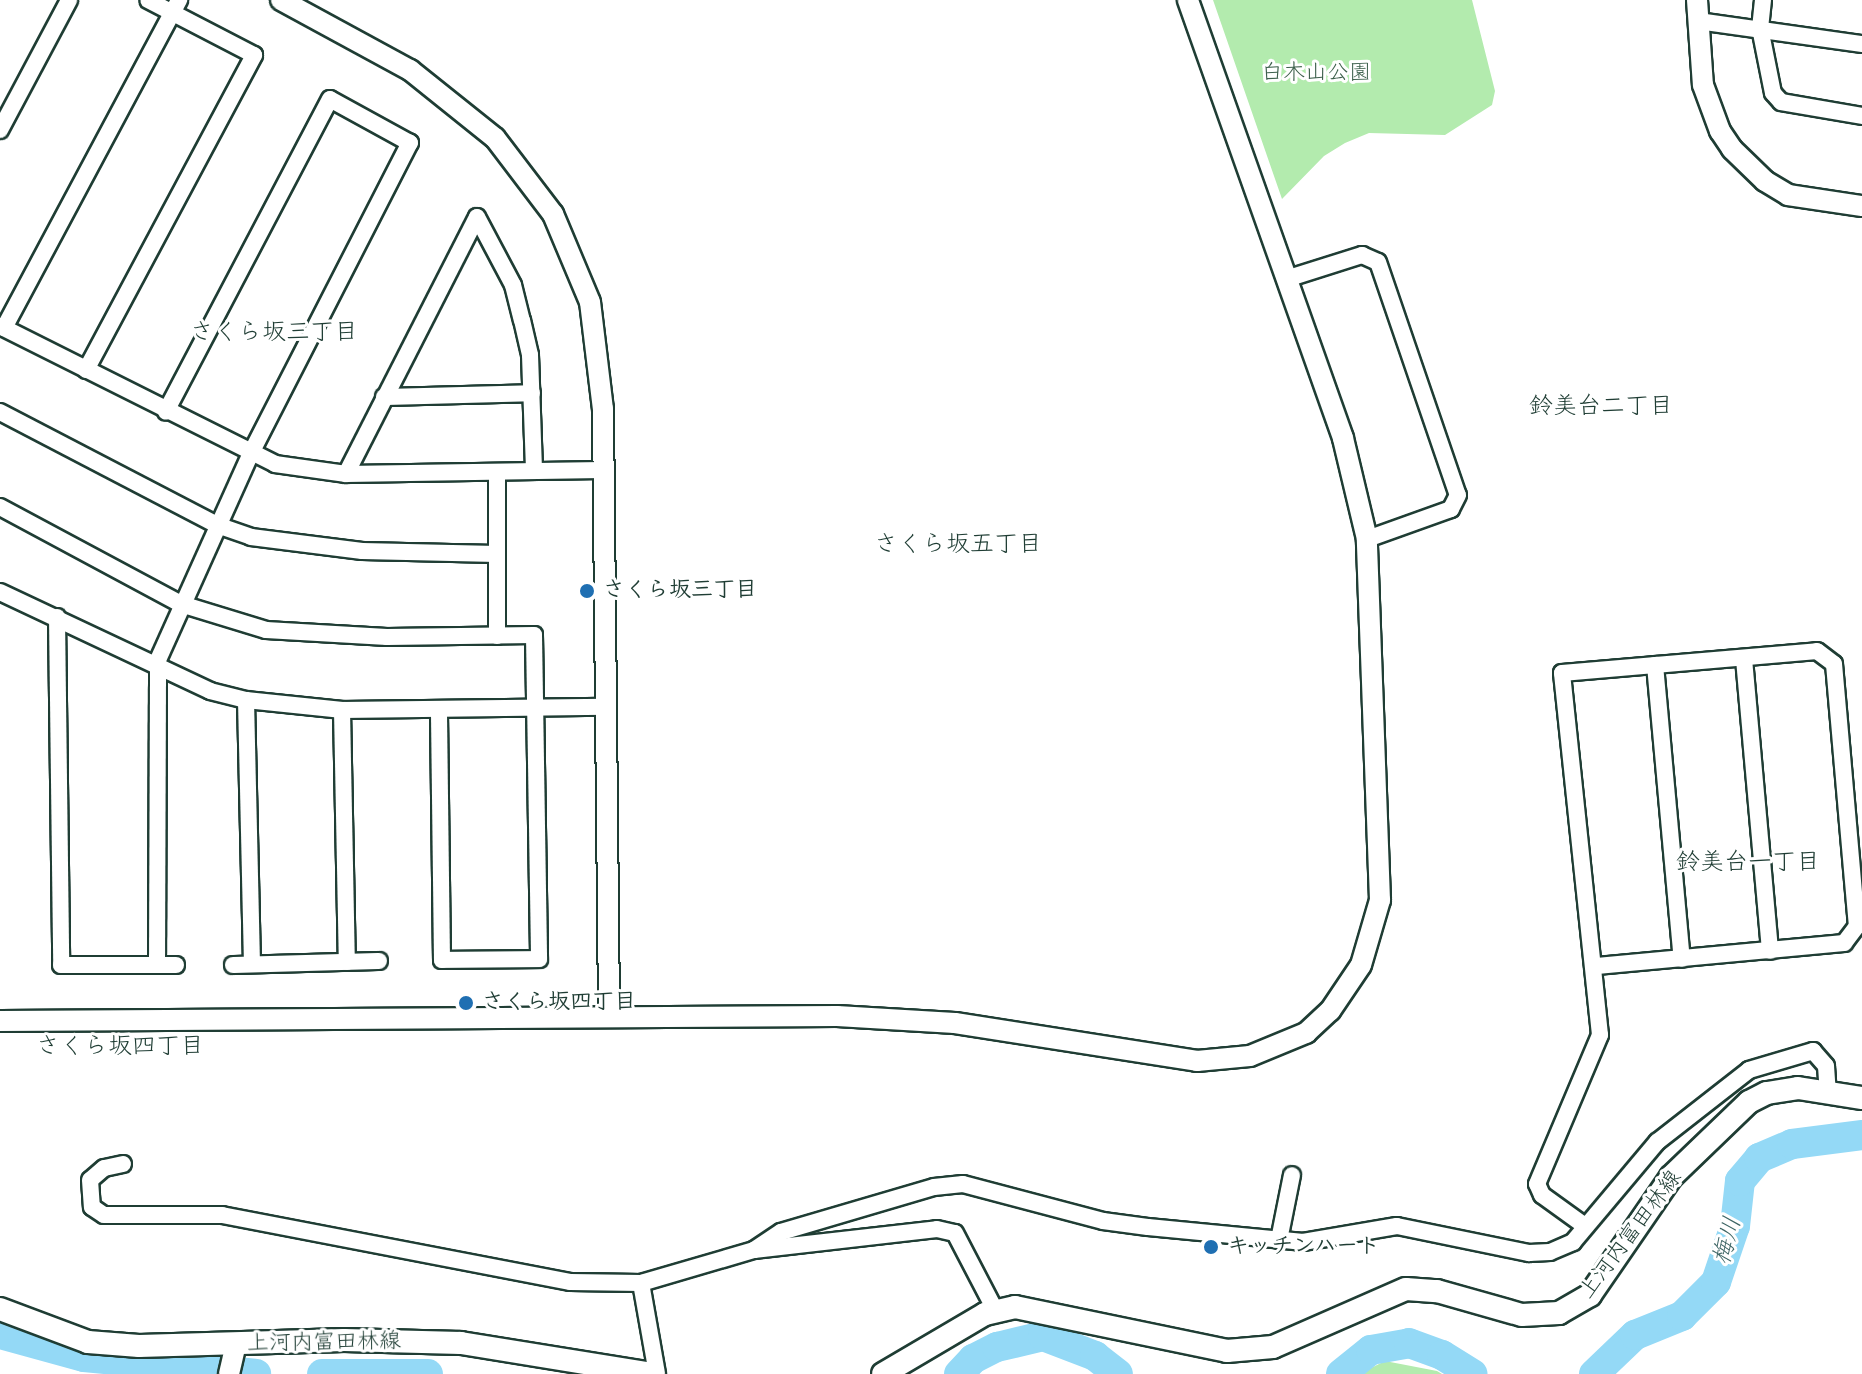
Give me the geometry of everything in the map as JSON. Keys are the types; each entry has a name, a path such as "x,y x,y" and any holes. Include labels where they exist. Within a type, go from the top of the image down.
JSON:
{"main road":[{"name":"上河内富田林線","path":"883,1374 995,1310 1035,1309 1227,1351 1256,1351 1293,1341 1381,1296 1406,1289 1437,1291 1522,1315 1559,1313 1590,1295 1671,1177 1749,1102 1783,1089 1862,1098"},
{"name":"上河内富田林線","path":"0,1309 88,1342 236,1344 344,1340 461,1343 654,1374"}],"street":[{"path":"0,130 69,0"},
{"path":"86,370 254,55 175,6 148,0"},
{"path":"281,0 443,92 495,138 532,181 574,256 590,302 599,347 609,1014"},
{"path":"0,1021 609,1014 899,1019 1197,1061 1250,1056 1306,1033 1330,1011 1361,965 1380,900 1367,539 1343,438 1188,0"},
{"path":"1697,0 1708,107 1720,131 1747,165 1788,195 1862,206"},
{"path":"1763,0 1760,28 1773,93 1781,102 1862,116"},
{"path":"175,6 2,327 250,455 321,473 602,470"},
{"path":"1698,21 1862,44"},
{"path":"157,965 159,667 181,604 250,455 410,143 330,99 166,412"},
{"path":"346,474 477,217 513,285 530,355 534,471"},
{"path":"1286,279 1362,255 1378,262 1458,495 1451,509 1367,539"},
{"path":"384,397 532,393"},
{"path":"0,412 217,525 295,546 497,554"},
{"path":"497,472 497,636"},
{"path":"0,507 181,604 266,630 534,635 539,959 442,960 439,709"},
{"path":"0,592 210,691 246,700 342,710 606,707"},
{"path":"57,617 61,965 176,965"},
{"path":"1585,1226 1542,1195 1537,1184 1600,1035 1562,673 1817,651 1834,664 1857,926 1844,943 1594,966"},
{"path":"1744,659 1770,951"},
{"path":"1655,665 1682,959"},
{"path":"246,700 252,964"},
{"path":"342,710 347,962"},
{"path":"233,965 379,961"},
{"path":"754,1250 781,1232 934,1187 963,1184 1103,1221 1279,1240 1322,1241 1397,1226 1529,1253 1550,1252 1573,1242 1646,1152 1749,1070 1803,1049 1813,1051 1826,1066 1828,1093"},
{"path":"123,1164 104,1168 90,1180 87,1194 92,1207 104,1215 222,1215 570,1282 641,1283 754,1250 937,1229 955,1233 995,1310"},
{"path":"1279,1240 1292,1175"},
{"path":"641,1283 654,1374"},
{"path":"229,1374 236,1344"}],"green space":[{"name":"白木山公園","path":"1213,0 1472,0 1495,91 1492,105 1445,135 1369,133 1345,143 1324,156 1282,199"},
{"path":"1385,1361 1437,1371 1442,1374 1359,1374"}],"waterway":[{"name":"梅川","path":"1594,1374 1635,1335 1682,1316 1716,1282 1735,1226 1740,1181 1759,1158 1792,1144 1862,1135"},
{"name":"梅川","path":"0,1334 84,1357 256,1374"},
{"name":"梅川","path":"959,1374 973,1359 997,1347 1043,1336 1095,1356 1118,1374"},
{"name":"梅川","path":"1341,1374 1371,1350 1409,1343 1442,1355 1472,1374"},
{"name":"梅川","path":"322,1374 428,1374"}],"place":[{"name":"さくら坂三丁目","path":"587,591"},
{"name":"さくら坂四丁目","path":"466,1003"},
{"name":"キッチンハート","path":"1211,1247"}],"district":[{"name":"さくら坂三丁目","path":"274,333"},
{"name":"鈴美台二丁目","path":"1601,407"},
{"name":"さくら坂五丁目","path":"958,545"},
{"name":"鈴美台一丁目","path":"1748,863"},
{"name":"さくら坂四丁目","path":"120,1047"}]}
